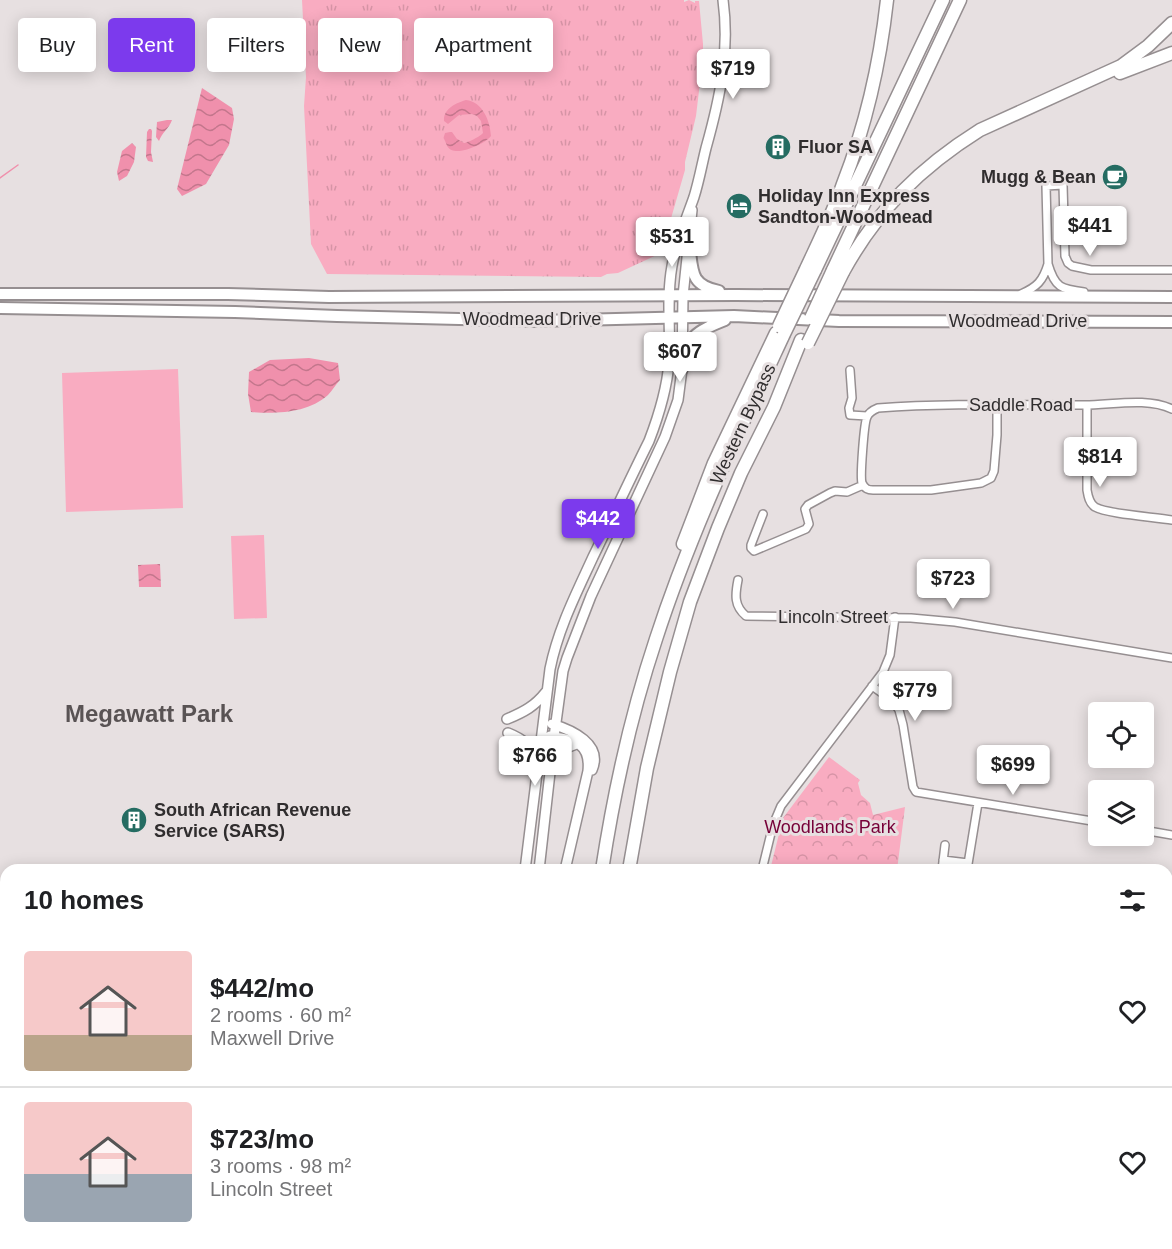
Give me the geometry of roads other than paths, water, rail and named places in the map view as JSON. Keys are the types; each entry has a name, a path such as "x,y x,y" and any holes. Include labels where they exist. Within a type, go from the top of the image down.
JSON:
{"highway":[{"path":"811,269 853,156 874,84 883,36 886,0"},
{"name":"Western Bypass","path":"603,864 621,764 641,689 656,638 700,521 780,334 942,0"},
{"name":"Western Bypass","path":"630,864 647,768 670,672 690,602 732,495 838,271 960,0"},
{"path":"838,271 898,195 925,169 960,142 1004,118 1122,66 1172,23"},
{"path":"1004,118 1172,53"}],"main road":[{"path":"526,864 552,657 561,626 648,441 661,408 666,387 672,264 694,195 718,106 725,56 723,0"},
{"path":"682,369 683,296 694,195"},
{"path":"689,244 693,273 698,282 711,290 736,295"},
{"name":"Woodmead Drive","path":"0,294 228,294 329,297 669,295 1172,297"},
{"name":"Woodmead Drive","path":"0,308 537,321 734,316 839,321 1172,322"},
{"path":"540,864 563,671 570,647 591,596 666,437 678,400 685,352 692,338 706,328 734,316"},
{"path":"507,719 534,706 548,690"},
{"path":"544,722 581,737 590,744 594,765 586,778"},
{"path":"508,733 526,743 535,754 538,764"},
{"path":"542,735 579,743 585,749 589,765 566,864"},
{"path":"551,767 559,751 579,743"}],"street":[{"path":"1113,296 1067,290 1056,283 1048,264 1046,186 1063,185 1065,256 1070,265 1095,270 1172,270"},
{"path":"1011,297 1023,294 1042,280 1048,264"},
{"path":"850,370 852,398 849,408 850,415 868,414 861,475 866,489 931,490 988,480 994,471 997,404"},
{"name":"Saddle Road","path":"868,414 880,408 997,404 1146,403 1165,405 1172,409"},
{"path":"1087,405 1087,490 1091,503 1097,508 1113,512 1172,520"},
{"path":"763,514 751,545 754,551 806,529 809,524 805,509 808,505 835,491 847,492 863,485"},
{"name":"Lincoln Street","path":"738,580 735,600 747,616 896,617 955,622 1172,658"},
{"path":"763,864 773,825 781,806 886,666 896,617"},
{"path":"872,686 889,697 899,710 913,787 916,792 1088,820"},
{"path":"968,864 978,803"},
{"path":"1154,832 1172,835"},
{"path":"943,864 945,845"},
{"path":"943,860 957,864"}],"water":[{"path":"202,88 232,108 234,119 229,145 206,184 182,196 177,189"},
{"path":"466,100 477,104 485,113 491,136 465,150 450,150 444,138 445,133 452,132 464,143 483,133 481,121 472,114 459,115 448,124 444,121 448,110"},
{"path":"172,120 159,141 156,137 157,122"},
{"path":"149,129 152,131 153,162 148,161 146,157"},
{"path":"132,143 136,147 134,162 127,176 119,181 117,172 122,151"},
{"path":"309,358 338,363 340,380 328,395 302,409 271,413 251,412 248,394 249,372 270,360"},
{"path":"160,564 161,587 139,587 138,565"}],"waterway":[{"path":"0,178 18,165"}],"place":[{"name":"Fluor SA","path":"778,147"},
{"name":"Mugg & Bean","path":"1115,177"},
{"name":"Holiday Inn Express Sandton-Woodmead","path":"739,206"},
{"name":"South African Revenue Service (SARS)","path":"134,820"}],"district":[{"name":"Megawatt Park","path":"149,713"}],"park label":[{"name":"Woodlands Park","path":"830,827"}]}
